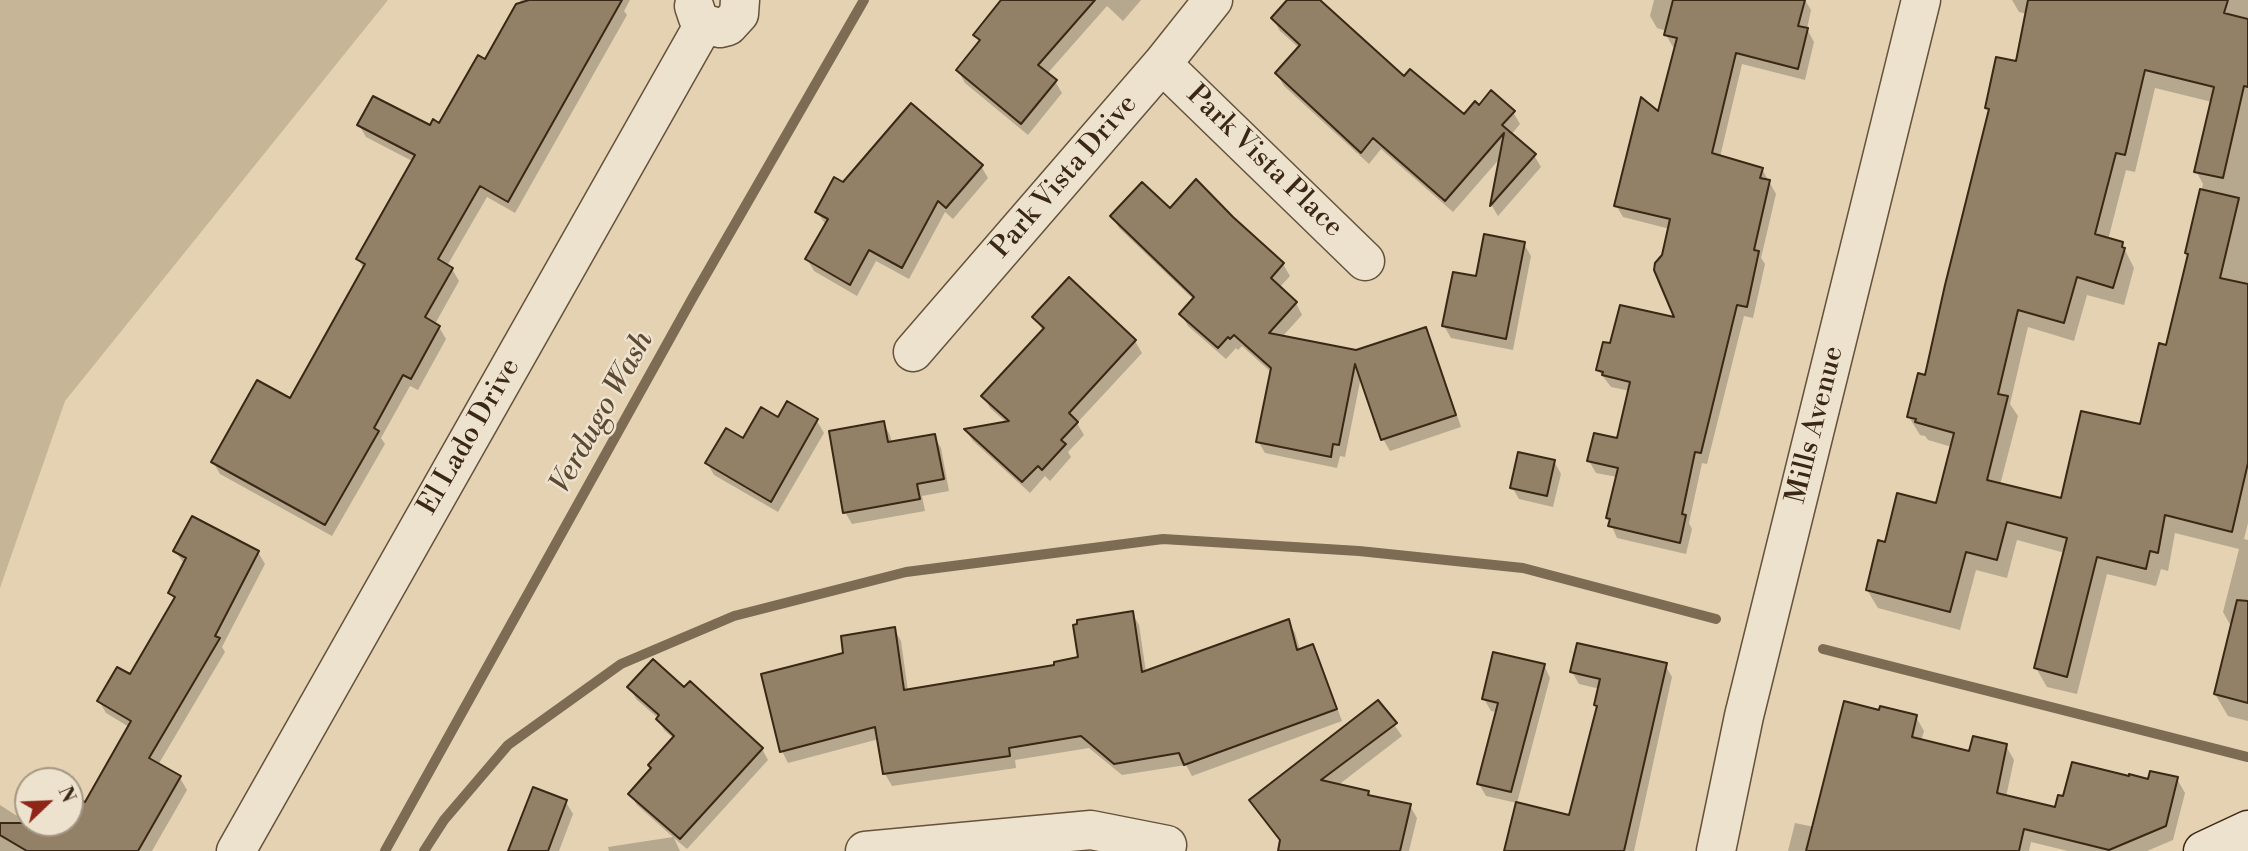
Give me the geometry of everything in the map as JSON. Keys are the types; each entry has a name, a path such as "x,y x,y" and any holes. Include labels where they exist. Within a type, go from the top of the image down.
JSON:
{"street":[{"name":"El Lado Drive","path":"236,851 699,12 720,28 728,26 739,14 740,0"},
{"name":"Park Vista Drive","path":"913,352 1163,64 1213,0"},
{"name":"Mills Avenue","path":"1716,851 1744,716 1921,0"},
{"name":"Park Vista Place","path":"1163,64 1365,261"},
{"path":"865,851 1091,830 1167,845"},
{"path":"2203,851 2248,830"}],"shaded area":[{"path":"0,0 388,0 65,401 0,588"}],"building":[{"path":"529,0 622,0 508,202 480,186 438,259 453,268 425,317 440,326 411,379 403,375 374,428 379,431 325,525 211,462 257,380 290,398 365,264 356,259 415,155 357,125 373,96 430,125 433,119 439,123 478,55 485,59 516,4"},
{"path":"1001,0 1095,0 1038,65 1057,80 1021,124 956,70 980,40 973,35"},
{"path":"1287,0 1320,0 1404,76 1410,69 1464,114 1475,101 1479,105 1491,90 1515,111 1502,125 1536,154 1490,206 1504,133 1445,201 1373,138 1361,153 1275,73 1300,45 1271,18"},
{"path":"1673,0 1805,0 1798,26 1808,28 1798,69 1736,53 1712,153 1763,168 1760,178 1770,180 1754,250 1759,251 1747,307 1737,305 1701,453 1695,452 1682,514 1686,515 1680,543 1608,526 1610,519 1606,518 1618,468 1587,461 1594,433 1617,438 1630,382 1602,375 1603,372 1596,370 1603,342 1610,343 1620,305 1674,317 1654,270 1655,263 1662,255 1670,219 1614,206 1641,97 1658,111 1677,38 1664,35"},
{"path":"2028,0 2228,0 2224,13 2248,19 2248,87 2244,86 2223,178 2194,172 2214,87 2145,70 2125,155 2116,153 2095,234 2123,242 2122,247 2125,248 2113,288 2077,277 2064,323 2018,310 1998,394 2008,396 1987,480 2061,498 2081,411 2140,424 2159,343 2166,345 2188,254 2185,253 2200,189 2239,198 2220,278 2248,284 2248,463 2232,532 2165,515 2158,553 2150,551 2146,569 2097,557 2067,677 2034,668 2067,538 2007,522 1997,560 1966,552 1950,612 1866,590 1878,540 1885,542 1897,493 1936,503 1954,433 1915,422 1916,419 1907,417 1918,373 1925,375 1989,109 1985,108 1996,57 2016,61"},
{"path":"911,103 983,165 946,208 938,201 902,268 869,250 850,285 805,259 828,219 815,212 834,177 843,182"},
{"path":"1196,179 1284,263 1271,278 1297,302 1269,333 1356,350 1426,327 1456,415 1381,440 1355,364 1339,445 1333,444 1331,457 1256,442 1271,368 1234,335 1230,339 1228,337 1218,348 1179,314 1194,297 1110,216 1142,182 1170,208"},
{"path":"1484,234 1525,242 1506,339 1442,326 1453,272 1476,276"},
{"path":"1069,277 1136,340 1069,413 1078,422 1061,440 1066,444 1042,470 1038,466 1022,482 964,429 1009,421 981,396 1044,328 1032,317"},
{"path":"787,401 818,419 771,502 705,463 726,428 743,438 761,407 778,417"},
{"path":"884,421 888,442 935,434 944,479 917,484 920,499 843,513 829,431"},
{"path":"1518,452 1555,460 1547,496 1510,488"},
{"path":"192,516 259,551 215,636 220,638 149,758 181,776 138,851 27,851 0,835 0,823 14,823 14,837 84,837 84,801 131,721 97,701 117,667 130,674 175,597 168,593 186,558 173,551"},
{"path":"2237,600 2248,601 2248,703 2214,694"},
{"path":"1133,611 1142,672 1289,619 1297,650 1313,644 1337,709 1184,765 1179,753 1114,764 1081,736 1009,748 1010,756 883,774 875,727 780,752 761,674 843,653 841,636 895,627 904,690 1054,665 1054,662 1078,657 1073,625 1077,624 1077,620"},
{"path":"1577,643 1667,663 1624,851 1504,851 1516,802 1569,815 1597,706 1594,705 1600,679 1570,672"},
{"path":"1493,652 1545,664 1511,792 1477,784 1498,703 1482,699"},
{"path":"653,659 684,687 690,681 763,748 680,839 628,794 651,768 648,765 674,736 656,719 659,715 627,687"},
{"path":"1378,700 1397,723 1321,780 1369,791 1368,795 1411,804 1400,851 1278,851 1280,840 1249,800"},
{"path":"1844,701 1879,710 1880,706 1917,715 1912,737 1969,751 1973,736 2007,744 1997,793 2055,807 2058,795 2063,796 2072,762 2148,779 2150,771 2178,777 2166,826 2109,850 2024,829 2019,851 1806,851"},
{"path":"533,787 567,800 548,851 508,851"}],"waterway":[{"name":"Verdugo Wash","path":"385,851 693,297 864,0"},
{"path":"424,851 444,820 508,745 621,664 734,616 906,572 1163,539 1359,551 1523,568 1716,619"},
{"path":"1823,649 2247,757"}]}
